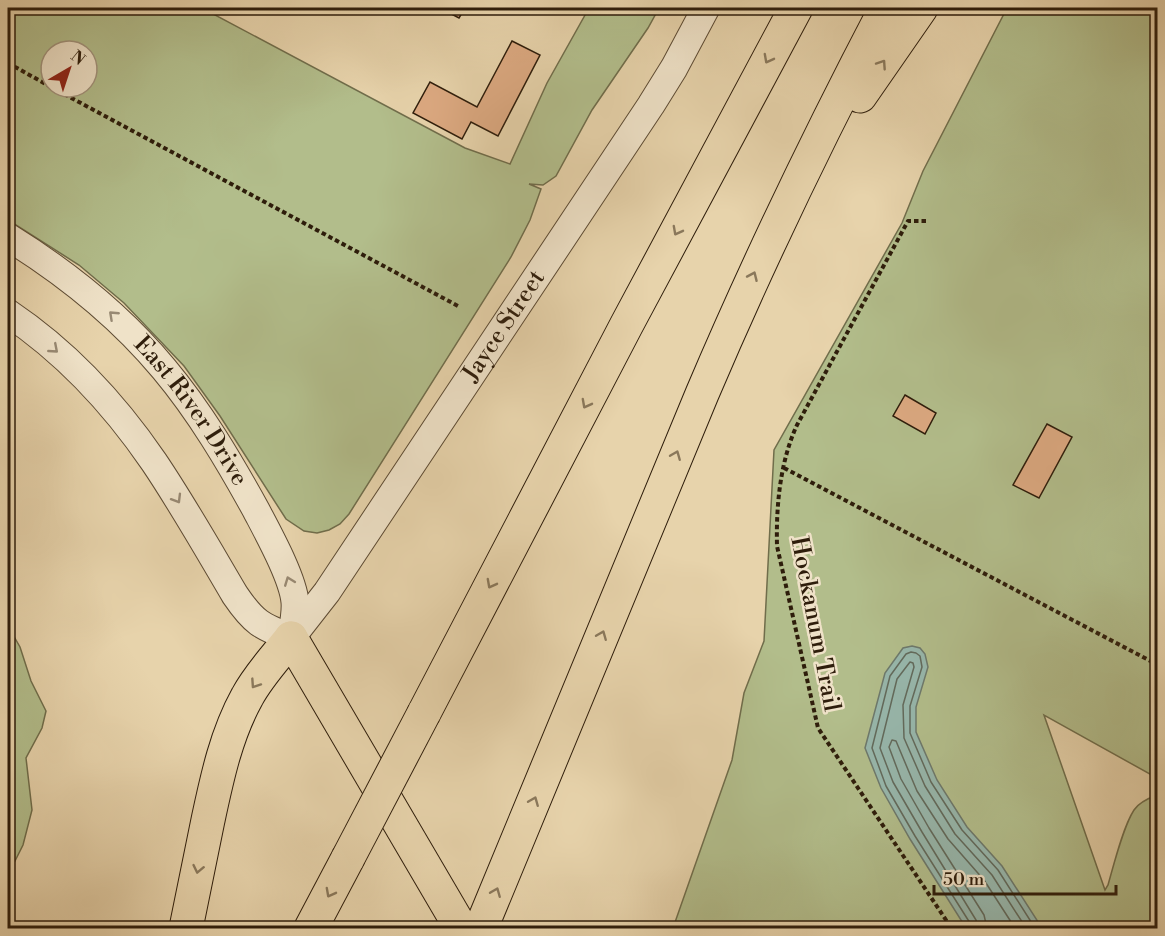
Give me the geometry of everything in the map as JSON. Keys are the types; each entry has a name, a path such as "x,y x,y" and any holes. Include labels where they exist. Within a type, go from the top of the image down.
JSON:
{"main road":[{"path":"311,928 632,315 796,8"},
{"path":"481,928 710,374 789,199 886,8"},
{"path":"789,199 921,8"},
{"path":"186,928 217,777 229,738 250,691 291,638 461,928"}],"street":[{"name":"Jayce Street","path":"291,638 327,592 651,105 706,8"},
{"name":"East River Drive","path":"8,237 60,272 105,308 162,366 198,413 248,496 289,580 295,604 291,638"},
{"path":"8,313 30,329 91,383 156,464 249,615 263,626 291,638"}],"path":[{"path":"8,63 39,80"},
{"path":"73,99 458,306"},
{"name":"Hockanum Trail","path":"926,221 908,221 797,426 784,468 778,509 777,546 818,728 946,920 948,928"},
{"path":"784,468 1158,665"}],"green space":[{"path":"8,8 202,8 465,148 510,164 547,83 589,8 659,8 592,110 556,176 543,185 529,184 541,189 530,220 511,257 349,514 340,524 329,530 317,533 304,531 286,519 220,416 184,366 124,303 79,265 8,220"},
{"path":"1007,8 1157,8 1157,778 1044,715 1105,890 1130,817 1139,805 1157,795 1157,928 673,928 732,760 744,693 764,641 774,450 902,223 923,171"},
{"path":"8,626 20,647 31,681 46,711 42,728 26,758 32,810 23,845 8,875"}],"water":[{"path":"912,646 920,648 925,654 928,667 916,707 916,732 937,780 967,827 1002,866 1042,928 966,928 881,788 865,748 885,673 903,648"}],"building":[{"path":"440,8 465,8 459,18"},
{"path":"512,41 540,55 498,136 471,122 462,139 413,113 430,82 477,107"},
{"path":"905,395 936,413 925,434 893,416"},
{"path":"1047,424 1072,437 1039,498 1013,485"}]}
